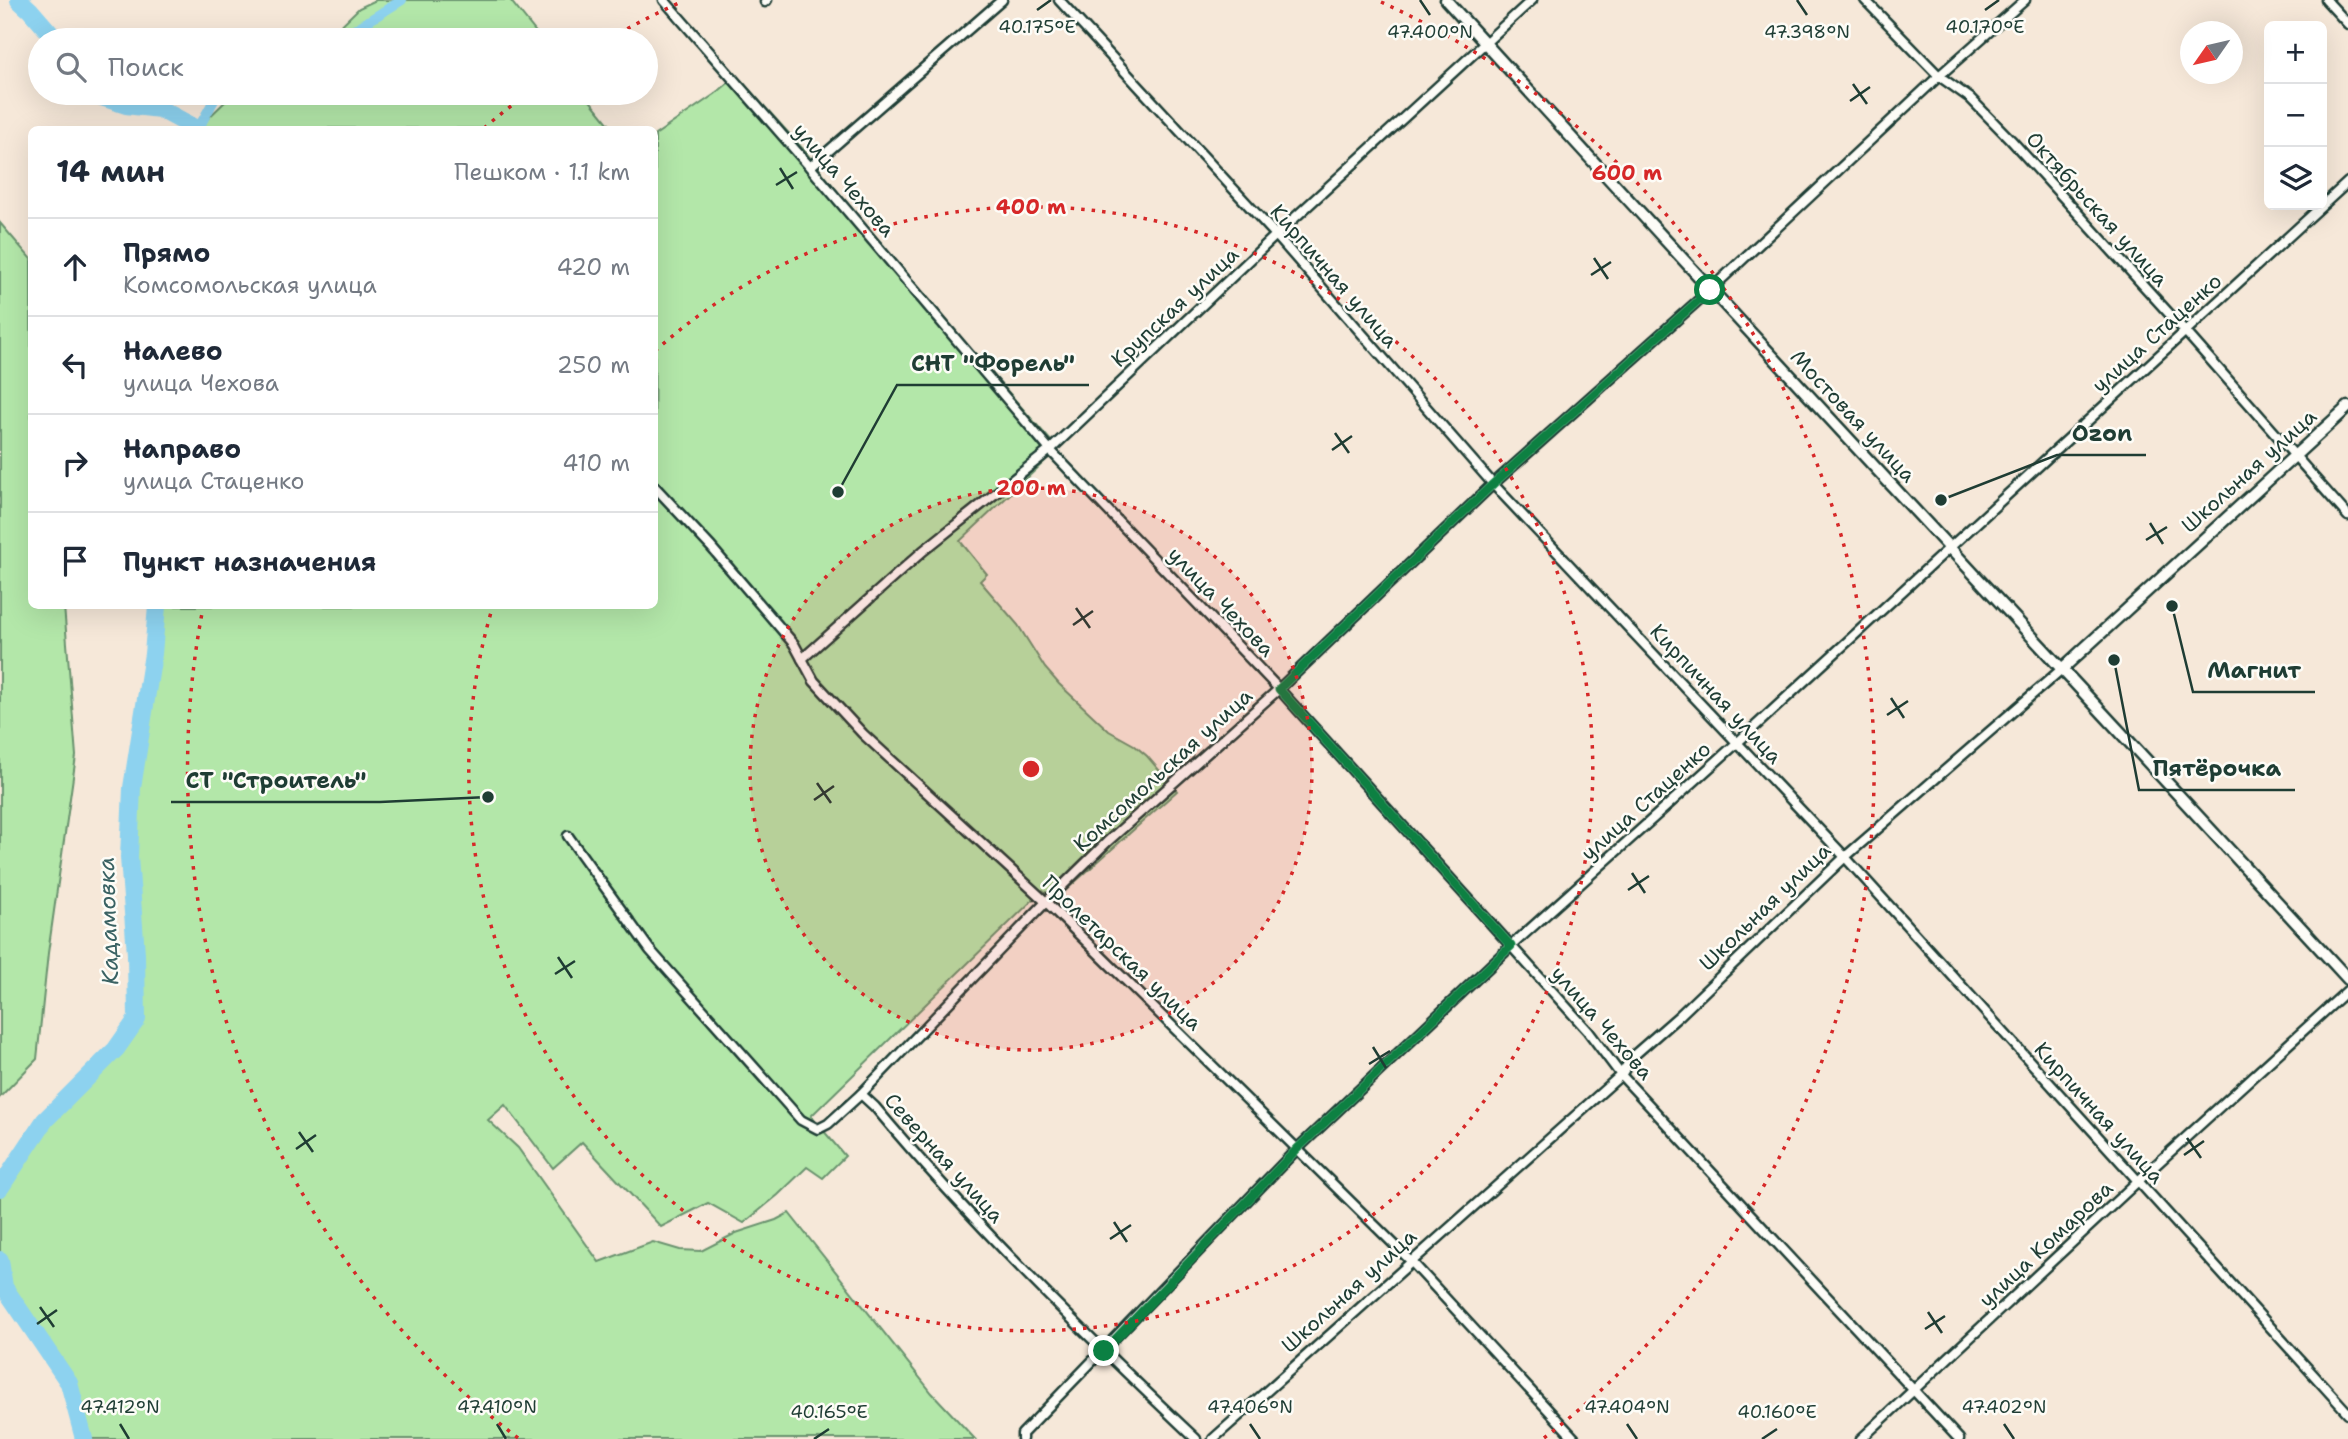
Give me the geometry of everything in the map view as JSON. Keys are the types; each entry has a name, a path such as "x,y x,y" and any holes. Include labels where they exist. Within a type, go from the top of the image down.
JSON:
{"street":[{"name":"улица Чехова","path":"664,0 810,167 1049,450 1279,689 1588,1031 1621,1074 1959,1439"},
{"path":"810,167 1002,0"},
{"name":"Кирпичная улица","path":"1059,0 1276,235 1493,484 1845,857 2348,1413"},
{"name":"Мостовая улица","path":"1446,0 1710,290 2063,668 2348,979"},
{"name":"Крупская улица","path":"802,659 923,551 1049,450 1276,235 1532,0"},
{"name":"Октябрьская улица","path":"1865,0 1939,76 1979,107 2185,331 2348,516"},
{"name":"Комсомольская улица","path":"861,1094 1107,842 1279,689 1493,484 1710,290 1939,76 2025,0"},
{"path":"2326,0 2348,24"},
{"name":"улица Стаценко","path":"1022,1439 1022,1434 1297,1149 1511,946 1738,742 2348,182"},
{"name":"Школьная улица","path":"1213,1439 1621,1074 1633,1055 1680,1015 1845,857 2063,668 2348,407"},
{"name":"Пролетарская улица","path":"658,490 711,547 794,644 814,681 863,734 1046,902 1411,1261 1575,1439"},
{"name":"Северная улица","path":"568,836 650,950 801,1120 817,1129 828,1125 861,1094 964,1209 1104,1351 1196,1439"},
{"name":"улица Комарова","path":"1861,1439 2348,990"}],"green space":[{"path":"376,0 510,0 532,28 338,28 359,8"},
{"path":"737,76 803,149 899,267 1058,449 960,541 987,574 980,581 1018,625 1045,668 1109,731 1147,756 1177,791 1055,900 1043,890 811,1116 845,1156 823,1178 807,1167 744,1223 708,1203 661,1227 582,1142 553,1168 505,1105 488,1120 518,1148 599,1262 653,1242 680,1250 701,1251 736,1233 789,1213 932,1393 975,1439 84,1439 69,1383 4,1287 0,1260 0,1188 45,1120 116,1049 137,1019 136,954 129,857 132,788 153,654 157,609 658,609 658,133"},
{"path":"222,105 594,105 611,126 200,126"},
{"path":"0,223 28,256 28,609 64,609 76,756 48,953 37,1059 0,1097"}],"waterway":[{"name":"Кадамовка","path":"19,0 46,28"},
{"path":"357,28 402,0"},
{"name":"Кадамовка","path":"126,105 160,109 192,126"},
{"path":"200,126 211,105"},
{"name":"Кадамовка","path":"0,1188 45,1120 116,1049 137,1019 136,954 129,857 132,788 153,654 157,609"},
{"name":"Кадамовка","path":"0,1260 4,1287 69,1383 84,1439"}],"place":[{"name":"СНТ \"Форель\"","path":"838,492"},
{"name":"Ozon","path":"1941,500"},
{"name":"Магнит","path":"2172,606"},
{"name":"Пятёрочка","path":"2114,660"},
{"name":"СТ \"Строитель\"","path":"488,797"}],"route":[{"path":"1104,1351 1297,1149 1511,946 1279,689 1493,484 1710,290"}]}
